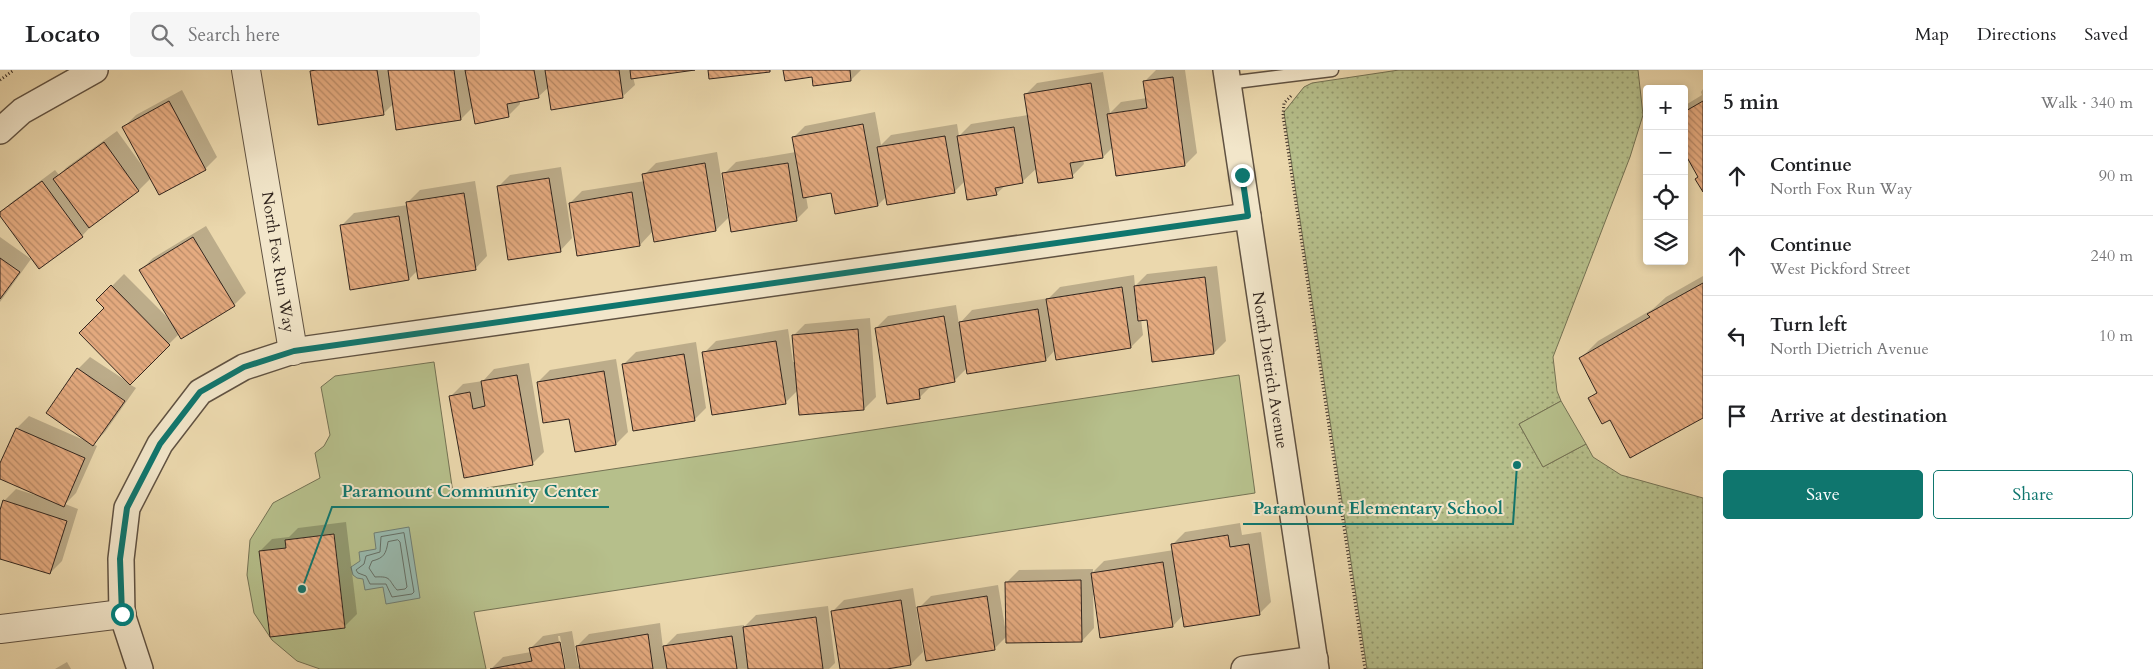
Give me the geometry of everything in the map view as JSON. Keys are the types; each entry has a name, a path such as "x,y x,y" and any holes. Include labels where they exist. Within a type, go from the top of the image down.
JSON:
{"street":[{"path":"0,131 22,112 95,70"},
{"name":"North Fox Run Way","path":"140,669 122,614 120,559 127,508 160,444 200,392 244,367 294,351 246,70"},
{"name":"North Dietrich Avenue","path":"1227,77 1316,664"},
{"path":"294,351 1248,216"},
{"path":"0,629 122,614"},
{"path":"1244,669 1316,664"}],"lane":[{"path":"1227,77 1294,76 1332,70"}],"path":[{"path":"0,80 14,70"},
{"path":"1294,76 1294,94 1284,103 1282,116 1365,669"}],"green space":[{"path":"1399,70 1638,70 1643,115 1630,157 1553,357 1557,391 1561,401 1519,424 1543,467 1586,444 1593,457 1621,475 1703,498 1703,669 1367,669 1284,112 1304,87 1312,83"},
{"path":"434,362 453,493 1239,375 1255,493 474,612 486,669 320,669 297,661 272,640 254,613 247,575 250,540 273,503 320,478 315,453 324,446 330,435 321,387 335,376"},
{"path":"1561,401 1586,444 1543,467 1519,424"}],"water":[{"path":"409,527 420,598 386,604 383,587 365,590 363,579 353,575 351,567 360,561 359,552 376,549 374,533"}],"building":[{"path":"377,70 384,115 318,125 310,71"},
{"path":"388,70 454,70 461,120 396,130"},
{"path":"465,70 534,70 539,98 507,104 509,117 475,124"},
{"path":"545,70 619,70 623,98 551,110"},
{"path":"630,70 695,70 631,79"},
{"path":"708,70 770,70 770,72 709,79"},
{"path":"783,70 850,70 851,81 813,86 812,77 785,81"},
{"path":"1173,77 1185,166 1116,176 1107,114 1147,108 1143,81"},
{"path":"1091,83 1103,158 1070,163 1073,178 1038,183 1024,94"},
{"path":"169,101 206,170 159,195 122,127"},
{"path":"1703,101 1703,192 1695,179 1698,177 1688,159 1688,110"},
{"path":"863,124 878,206 835,214 831,193 803,198 792,137"},
{"path":"1014,127 1023,183 995,188 997,195 967,200 957,136"},
{"path":"945,136 955,193 887,205 877,147"},
{"path":"104,142 139,191 89,228 53,179"},
{"path":"705,163 716,231 654,242 642,174"},
{"path":"788,163 797,221 731,232 722,173"},
{"path":"549,178 561,252 508,260 497,186"},
{"path":"42,181 83,237 39,269 0,216 0,212"},
{"path":"632,192 640,246 577,256 569,203"},
{"path":"464,193 476,270 418,279 406,202"},
{"path":"399,216 409,280 350,290 340,225"},
{"path":"193,237 235,306 181,339 139,270"},
{"path":"0,258 20,272 0,299"},
{"path":"1205,277 1214,354 1152,362 1147,320 1138,321 1134,286"},
{"path":"1703,283 1703,418 1630,458 1610,420 1602,424 1588,398 1597,393 1579,358 1650,317 1647,314"},
{"path":"111,285 170,345 130,385 79,333 104,308 96,300"},
{"path":"1122,287 1131,348 1056,360 1046,299"},
{"path":"1038,309 1046,361 967,374 959,322"},
{"path":"944,316 955,382 919,389 920,399 887,404 875,328"},
{"path":"858,329 864,410 799,415 792,335"},
{"path":"776,341 786,404 712,415 702,352"},
{"path":"684,354 695,421 633,431 622,364"},
{"path":"77,368 125,401 93,446 46,413"},
{"path":"604,371 616,445 575,452 569,419 543,423 537,382"},
{"path":"517,375 533,465 464,478 449,396 470,392 473,409 485,406 481,381"},
{"path":"16,428 85,458 64,507 0,479 0,463"},
{"path":"3,500 67,521 50,574 0,559 0,510"},
{"path":"334,534 345,628 270,637 259,551 286,548 285,540"},
{"path":"1228,535 1230,547 1249,544 1260,615 1184,627 1171,544"},
{"path":"1163,562 1173,627 1100,638 1091,573"},
{"path":"1081,580 1082,642 1006,643 1005,582"},
{"path":"987,596 995,650 926,661 917,607"},
{"path":"901,600 911,665 887,669 840,669 831,611"},
{"path":"816,617 823,669 748,669 743,627"},
{"path":"648,634 653,669 580,669 576,646"},
{"path":"732,636 737,669 667,669 663,646"},
{"path":"560,642 565,669 490,669 532,661 529,648"}],"place":[{"name":"Paramount Elementary School","path":"1517,465"},
{"name":"Paramount Community Center","path":"302,589"}],"route":[{"path":"122,614 120,559 127,508 160,444 200,392 244,367 294,351 1248,216 1242,175"}]}
